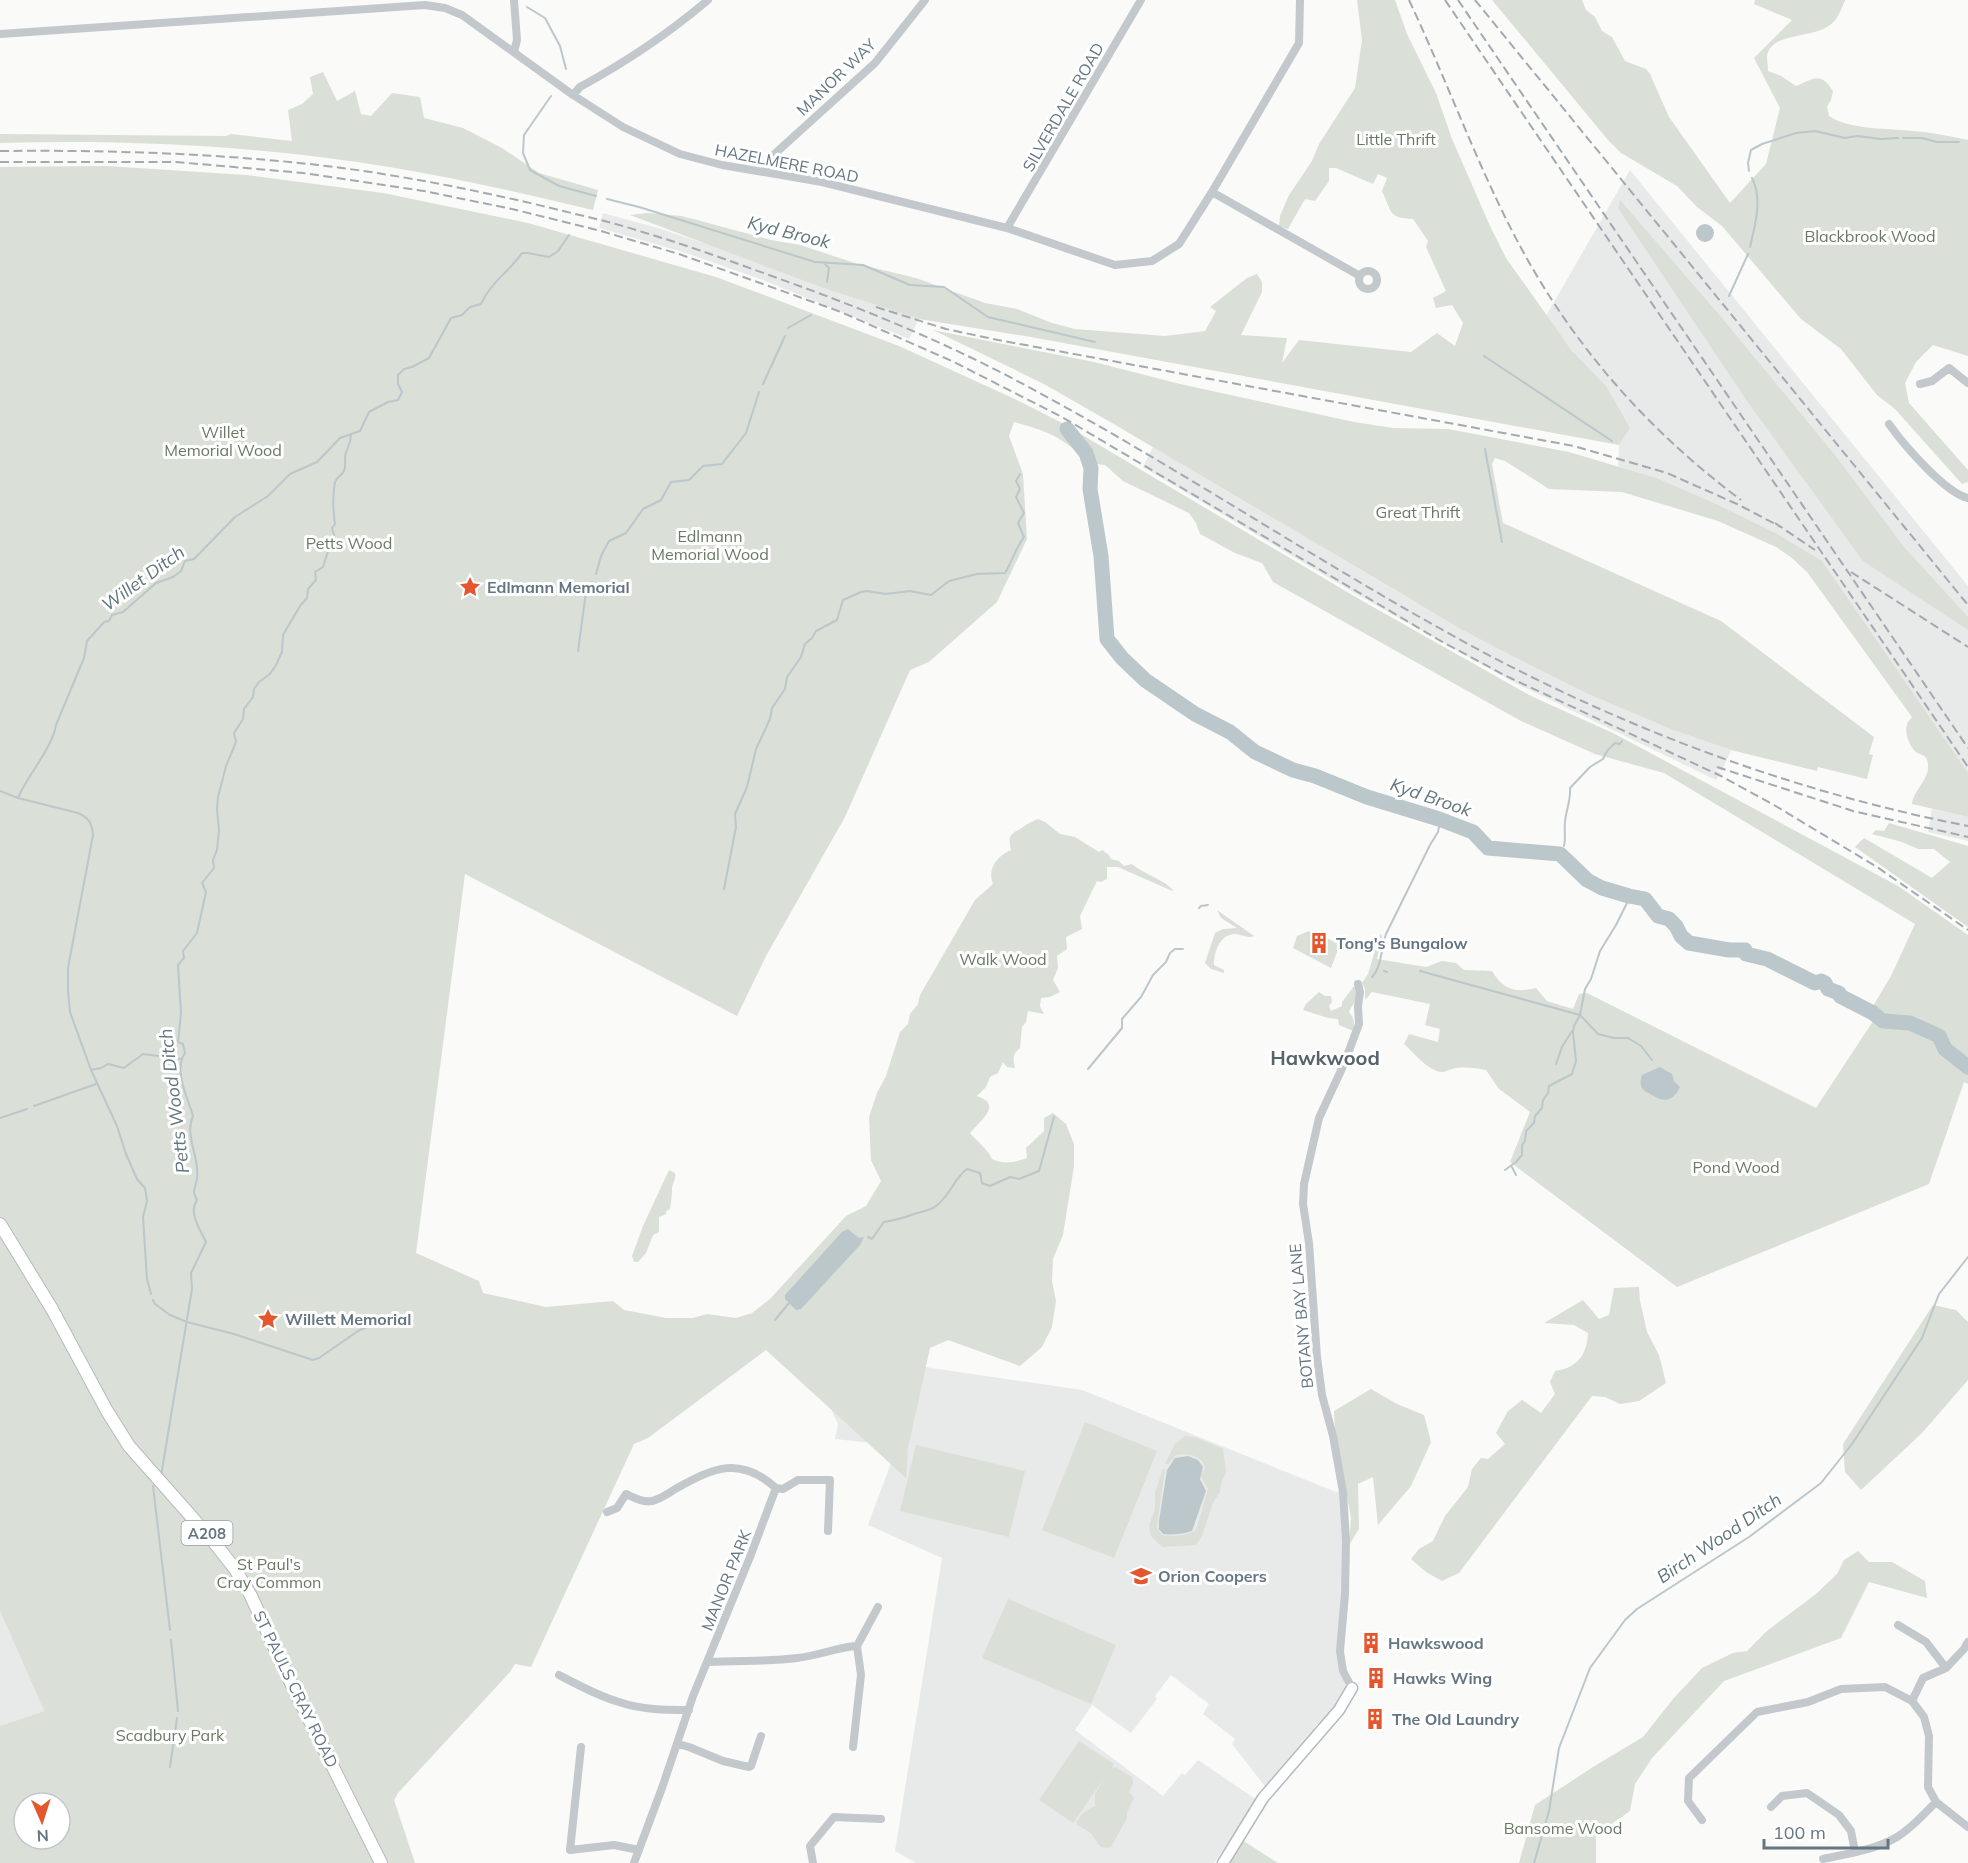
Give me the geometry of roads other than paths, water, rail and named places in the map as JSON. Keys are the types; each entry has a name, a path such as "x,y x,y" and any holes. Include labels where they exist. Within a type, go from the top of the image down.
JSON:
{"main road":[{"name":"ST PAULS CRAY ROAD","path":"0,1224 52,1309 107,1411 129,1446 213,1541 252,1596 377,1862"}],"street":[{"path":"514,0 517,40 514,52"},
{"path":"573,94 580,87 650,45 708,0"},
{"name":"MANOR WAY","path":"765,171 769,159 875,63 925,0"},
{"name":"SILVERDALE ROAD","path":"1007,228 1141,0"},
{"path":"1007,228 1115,265 1152,261 1179,244 1299,43 1300,0"},
{"name":"HAZELMERE ROAD","path":"0,34 425,5 445,8 462,15 573,94 639,136 680,154 722,165 822,182 1007,228"},
{"path":"1212,192 1360,276"},
{"path":"1920,384 1932,381 1949,368 1968,383"},
{"path":"1889,424 1935,475 1960,496 1968,498"},
{"name":"BOTANY BAY LANE","path":"1352,1688 1343,1671 1340,1651 1346,1541 1343,1492 1333,1436 1322,1395 1309,1243 1303,1204 1304,1184 1319,1118 1344,1064 1359,1024 1358,984"},
{"path":"607,1512 617,1508 626,1494 637,1499 652,1501 714,1470 734,1467 763,1476 776,1488 787,1488 798,1480 830,1480 828,1531"},
{"name":"MANOR PARK","path":"634,1863 678,1744 693,1696 776,1488"},
{"path":"853,1747 861,1675 857,1646 878,1607"},
{"path":"1898,1625 1926,1642 1946,1668"},
{"path":"1912,1701 1923,1678 1946,1668 1965,1650 1968,1642"},
{"path":"708,1662 795,1658 857,1646"},
{"path":"559,1675 621,1703 656,1709 689,1710"},
{"path":"1702,1820 1688,1801 1689,1778 1757,1713 1808,1702 1841,1689 1885,1687 1912,1701 1924,1717 1929,1736 1928,1787 1936,1802 1968,1827"},
{"path":"1223,1863 1263,1798 1339,1710 1352,1688"},
{"path":"678,1744 723,1761 749,1767 755,1757 761,1736"},
{"path":"580,1747 570,1850 614,1845 639,1850"},
{"path":"1771,1807 1782,1796 1807,1793 1839,1815 1851,1831 1856,1852"},
{"path":"1823,1859 1871,1848 1896,1837 1936,1802"},
{"path":"813,1863 810,1846 834,1817 881,1820"}],"waterway":[{"name":"Kyd Brook","path":"527,7 545,18 560,46 566,69"},
{"name":"Kyd Brook","path":"551,96 524,135 523,153 530,170 559,186 596,196"},
{"path":"1749,171 1751,150 1796,133 1815,131 1845,138 1857,136 1881,139 1898,138"},
{"path":"1903,138 1959,142"},
{"path":"1750,247 1758,203 1752,178"},
{"name":"Kyd Brook","path":"607,199 815,262 863,265 910,285 944,287 988,317 1095,342"},
{"name":"Willet Ditch","path":"18,798 54,734 84,658 87,641 104,622 109,621 112,615 123,612 156,583 173,577 181,571 185,561 194,559 235,517 268,496 290,474 317,462 340,438 360,431 369,412 388,402 398,400 402,392 398,384 398,375 404,369 429,358 451,318 462,315 470,307 481,304 489,290 522,253 549,257 558,251 569,235"},
{"path":"1729,296 1748,254"},
{"path":"824,263 829,268 827,282"},
{"path":"788,328 811,315"},
{"path":"763,384 785,336"},
{"path":"1484,356 1612,441"},
{"path":"596,574 601,556 609,541 626,533 643,509 661,500 671,482 689,480 703,466 722,464 746,433 759,392"},
{"name":"Kyd Brook","path":"1067,429 1086,453 1091,468 1090,489 1101,556 1107,639 1122,658 1145,680 1195,714 1230,732 1255,752 1293,770 1473,832 1488,848 1560,854 1587,880 1602,888 1645,899 1658,916 1669,919 1689,943 1729,950 1745,950 1746,954 1767,959 1815,983 1821,981 1828,989 1839,993 1840,996 1873,1013 1883,1021 1910,1023 1939,1036 1945,1049 1968,1067"},
{"name":"Petts Wood Ditch","path":"161,1476 192,1289 191,1273 206,1242 194,1216 197,1200 194,1191 197,1170 190,1131 193,1116 180,1068 185,1053 183,1044 178,1042 181,1013 178,965 184,958 183,951 197,933 206,892 202,883 214,868 213,860 217,850 219,830 218,797 226,766 236,742 234,733 243,719 244,709 253,697 254,689 276,665 282,652 283,635 307,598 308,589 316,580 315,572 323,567 329,548 335,539 332,528 335,524 334,488 336,480 345,469 351,434"},
{"name":"Kyd Brook","path":"1073,445 1076,440"},
{"path":"1485,449 1502,542"},
{"path":"724,889 736,827 735,814 747,787 756,749 770,719 772,708 785,689 787,677 801,657 805,644 816,631 837,620 843,600 861,592 886,594 910,591 931,595 949,581 977,574 1005,573 1024,537 1018,523 1024,513 1016,497 1020,489 1016,481 1020,474"},
{"path":"578,651 586,592 592,582"},
{"path":"1564,846 1570,788 1590,767 1603,759 1615,743 1620,744 1622,741"},
{"path":"0,791 18,798 78,813 85,817 92,827 93,835 68,968 70,1012 91,1070 117,1126 126,1154 137,1179 145,1188 147,1201 143,1217 147,1279 151,1294"},
{"path":"1372,977 1380,962 1386,934 1438,832 1440,822 1443,821"},
{"path":"1505,1170 1522,1155 1526,1131 1534,1123 1535,1116 1542,1108 1549,1086 1572,1074 1576,1061 1573,1032 1580,1015 1585,989 1591,979 1600,951 1627,903 1635,897"},
{"path":"1199,908 1208,905"},
{"path":"1088,1069 1122,1028 1122,1019 1141,997 1153,975 1166,962 1170,953 1175,949 1183,949"},
{"path":"1420,971 1580,1015 1598,1034 1614,1038 1628,1038 1641,1046 1652,1060"},
{"path":"1556,1064 1562,1047 1572,1031"},
{"path":"91,1070 108,1064 124,1068 143,1054 181,1059"},
{"path":"34,1106 96,1084"},
{"path":"0,1118 27,1109"},
{"path":"868,1237 872,1239 884,1222 936,1206 967,1169 980,1173 982,1183 990,1186 1010,1177 1019,1179 1039,1171 1054,1117"},
{"path":"1512,1167 1516,1175"},
{"name":"Birch Wood Ditch","path":"1534,1863 1549,1811 1559,1748 1590,1668 1625,1620 1637,1609 1749,1537 1821,1483 1852,1444 1922,1338 1939,1294 1968,1257"},
{"path":"153,1300 170,1315 187,1322 234,1334 313,1360 358,1331 396,1314"},
{"path":"775,1320 789,1303"},
{"name":"Petts Wood Ditch","path":"153,1486 170,1630"},
{"name":"Petts Wood Ditch","path":"171,1640 178,1711"},
{"name":"Petts Wood Ditch","path":"170,1767 177,1718"}],"railway":[{"path":"1409,0 1497,200 1530,264 1551,298 1597,363 1650,422 1709,475 1741,500"},
{"path":"1445,0 1968,767"},
{"path":"1458,0 1968,748"},
{"path":"1475,0 1968,605"},
{"path":"0,151 199,155 278,161 376,173 490,194 605,221 710,254 865,311 949,347 1004,374 1125,441 1421,618 1481,651 1597,708 1657,733 1779,777 1842,796 1968,826"},
{"path":"0,162 176,162 303,173 424,191 512,209 601,231 679,254 841,312 954,362 1062,417 1439,640 1506,676 1721,776 1774,805 1877,867 1968,930"},
{"path":"876,307 946,329 998,340 1574,446 1667,473 1737,504 1781,527"},
{"path":"1775,523 1815,550"},
{"path":"1851,572 1968,647"},
{"path":"1717,767 1853,811 1968,837"}],"place":[{"name":"Edlmann Memorial","path":"470,587"},
{"name":"Tong's Bungalow","path":"1319,943"},
{"name":"Willett Memorial","path":"268,1319"},
{"name":"Orion Coopers","path":"1141,1576"},
{"name":"Hawkswood","path":"1371,1643"},
{"name":"Hawks Wing","path":"1376,1678"},
{"name":"The Old Laundry","path":"1375,1719"}],"district":[{"name":"Hawkwood","path":"1325,1057"}],"park label":[{"name":"Little Thrift","path":"1396,139"},
{"name":"Blackbrook Wood","path":"1870,236"},
{"name":"Willet Memorial Wood","path":"223,441"},
{"name":"Great Thrift","path":"1418,512"},
{"name":"Petts Wood","path":"349,543"},
{"name":"Edlmann Memorial Wood","path":"710,545"},
{"name":"Walk Wood","path":"1003,959"},
{"name":"Pond Wood","path":"1736,1167"},
{"name":"St Paul's Cray Common","path":"269,1573"},
{"name":"Scadbury Park","path":"170,1735"},
{"name":"Bansome Wood","path":"1563,1828"}]}
